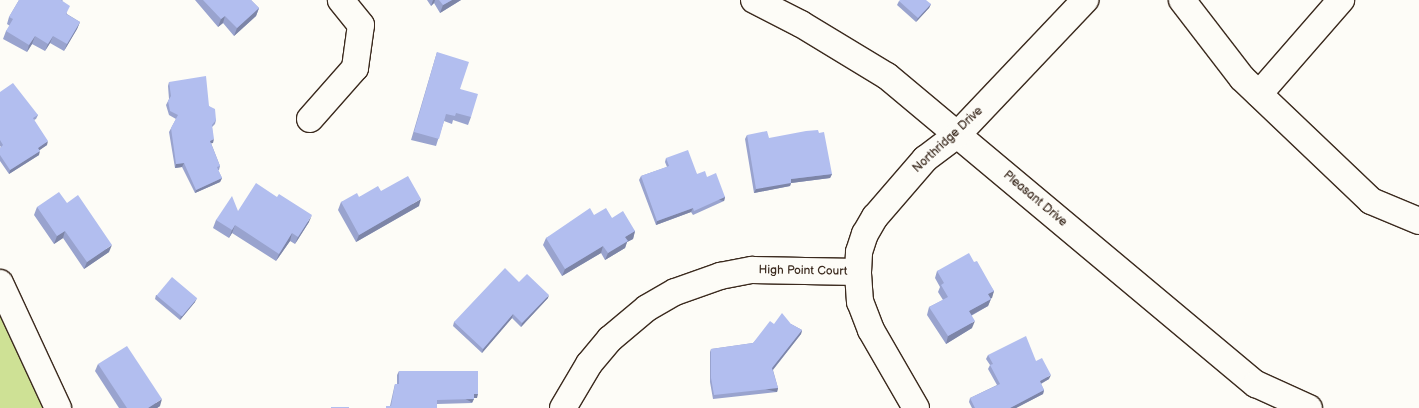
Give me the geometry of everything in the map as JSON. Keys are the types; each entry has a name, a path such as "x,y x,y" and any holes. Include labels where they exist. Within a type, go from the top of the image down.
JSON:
{"street":[{"path":"310,119 355,68 360,25 341,0"},
{"name":"Pleasant Drive","path":"754,0 801,24 887,76 1256,384 1308,408"},
{"name":"Northridge Drive","path":"916,408 865,316 857,287 860,252 865,234 875,217 924,159 958,134 1084,0"},
{"path":"1182,0 1242,78 1371,201 1419,221"},
{"path":"1259,94 1340,0"},
{"name":"High Point Court","path":"563,408 589,364 610,339 647,308 675,292 720,276 752,270 858,272"},
{"path":"0,283 58,408"}],"green space":[{"path":"0,283 58,408 0,408"}],"building":[{"path":"19,0 61,0 70,6 66,14 80,22 67,44 53,36 48,44 35,36 29,45 6,31 13,19 9,17"},
{"path":"203,0 251,0 259,8 237,28 225,16 221,19"},
{"path":"439,0 452,0 443,5"},
{"path":"900,0 926,0 931,4 918,18"},
{"path":"437,52 469,62 460,89 478,94 471,117 456,113 455,116 446,114 439,139 414,132"},
{"path":"206,76 209,106 215,109 216,120 212,125 214,139 210,141 220,166 217,167 222,178 196,190 184,163 176,164 171,128 178,115 170,111 168,101 171,96 169,82"},
{"path":"13,83 38,115 33,118 48,141 38,148 40,151 10,170 0,155 0,148 3,145 0,140 0,92"},
{"path":"818,130 819,133 824,132 832,174 791,179 791,183 756,189 747,135 767,131 769,138"},
{"path":"688,150 697,174 705,171 707,177 716,173 725,197 694,211 693,208 657,221 641,176 669,166 666,158"},
{"path":"408,176 421,199 359,235 341,202 357,193 359,197 378,186 381,191"},
{"path":"256,183 277,197 279,194 312,215 298,237 292,233 279,254 235,225 232,230 216,220 232,196 238,211"},
{"path":"59,192 67,203 78,195 112,245 87,262 65,231 57,236 37,207"},
{"path":"590,208 594,215 606,208 612,218 623,211 635,231 625,237 628,241 608,253 603,246 565,269 546,238"},
{"path":"969,253 974,262 977,261 994,291 988,294 991,299 969,311 975,321 948,336 929,307 948,297 941,285 944,283 937,271"},
{"path":"505,268 519,282 527,274 549,295 522,323 513,314 483,349 454,322"},
{"path":"172,277 197,298 182,317 157,295"},
{"path":"782,313 791,324 802,330 772,368 778,388 714,395 711,378 711,349 753,343 770,321 774,324"},
{"path":"1026,336 1036,361 1042,358 1051,375 1040,381 1044,390 1010,408 975,408 970,398 1000,384 990,365 993,364 988,355"},
{"path":"127,346 162,399 148,408 127,408 98,364"},
{"path":"399,371 478,371 478,394 474,394 474,399 437,400 437,408 386,408 386,406 391,406 395,384 399,384"},
{"path":"331,407 349,408 331,408"}]}
